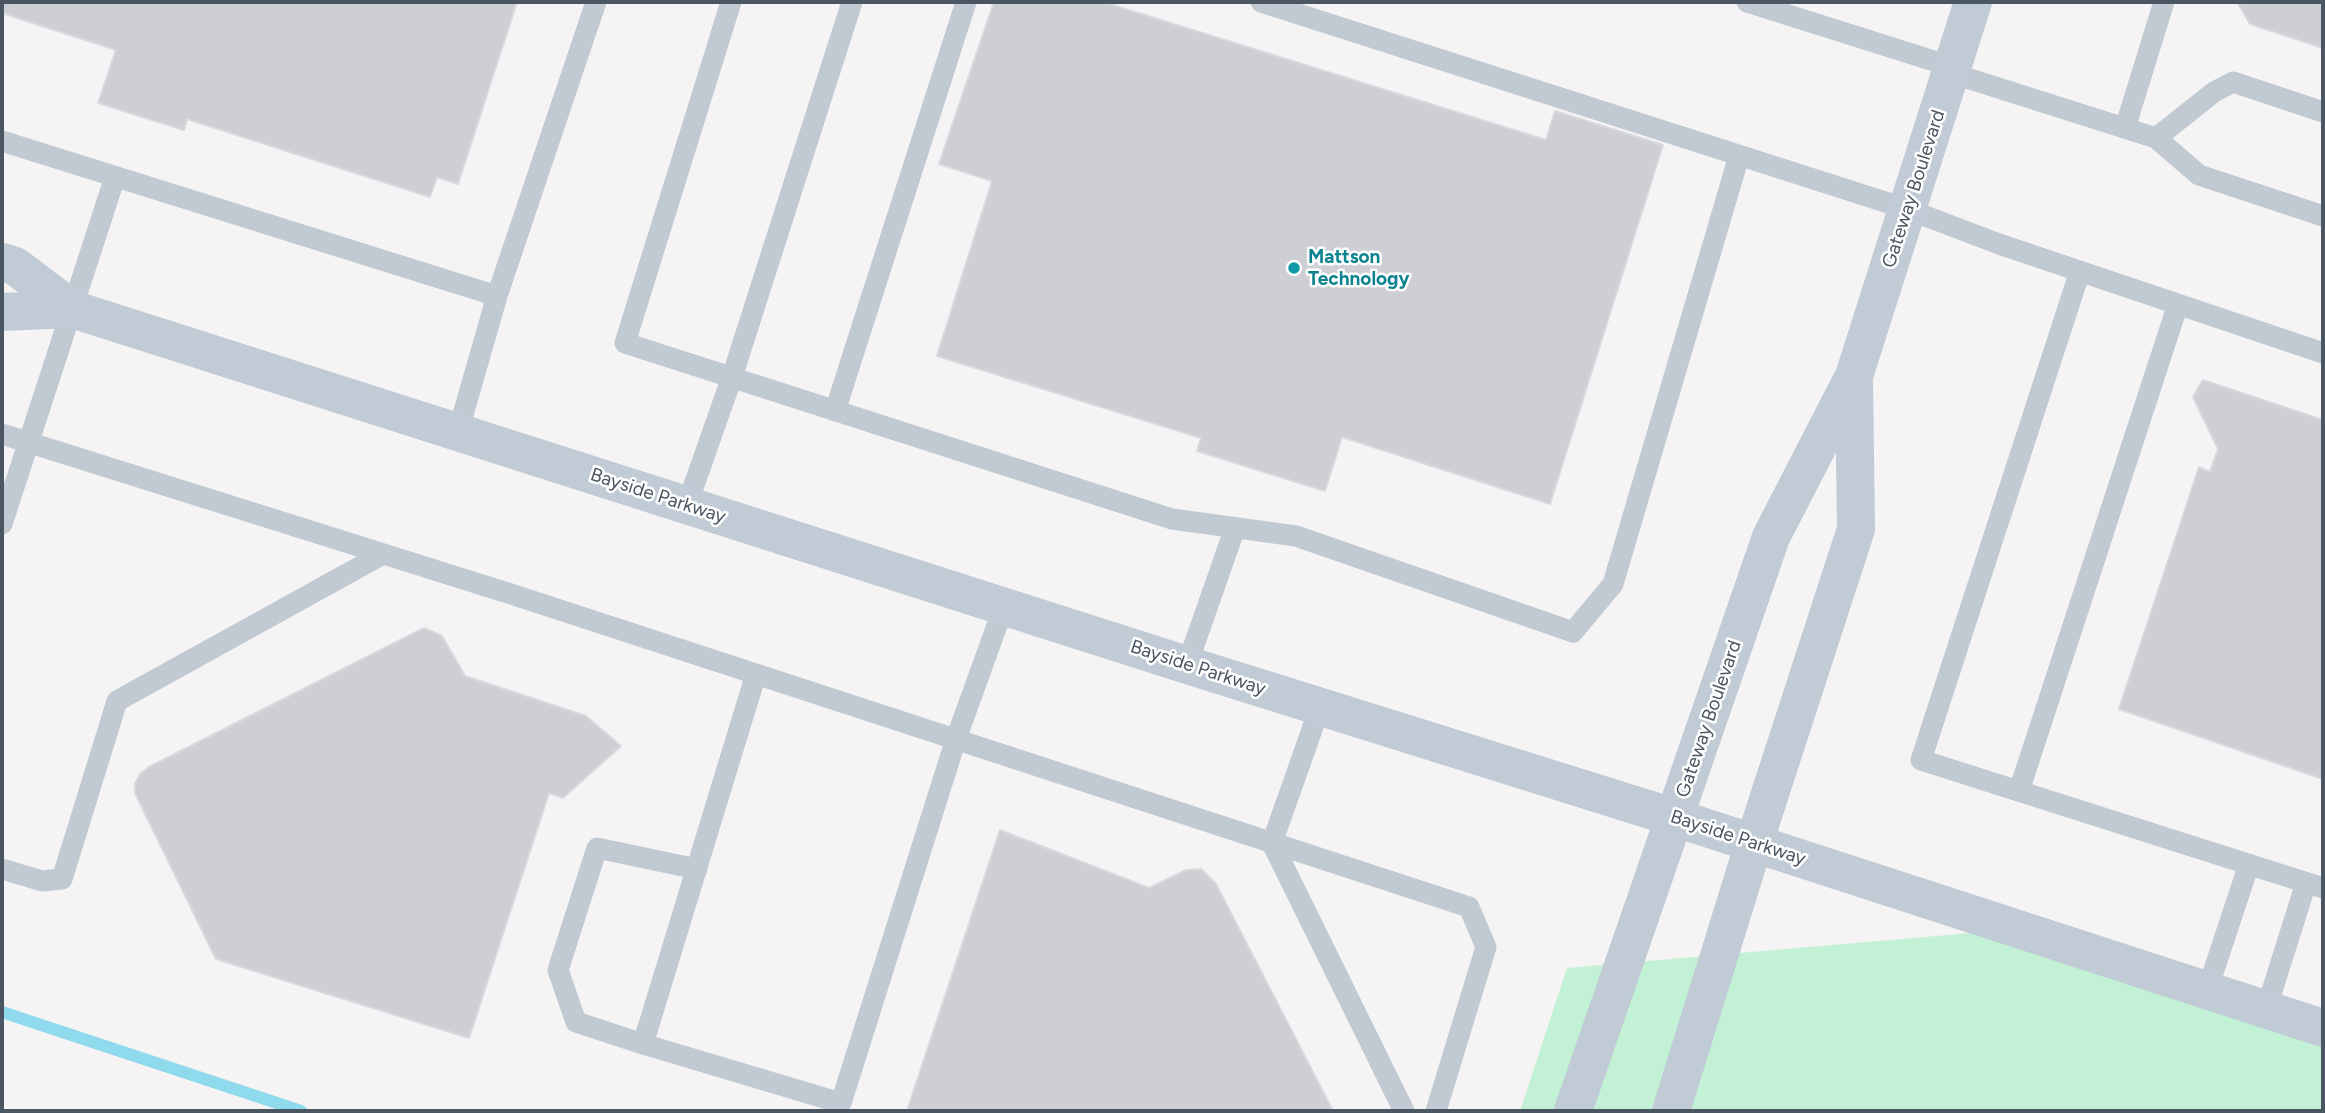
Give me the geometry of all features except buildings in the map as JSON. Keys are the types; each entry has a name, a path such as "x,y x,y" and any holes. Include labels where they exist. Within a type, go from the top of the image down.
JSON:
{"street":[{"name":"Gateway Boulevard","path":"1573,1111 1771,537 1854,376 1973,2"},
{"name":"Bayside Parkway","path":"2,262 15,266 72,309 1186,665 1676,818 2323,1028"},
{"name":"Bayside Parkway","path":"2,312 72,309"},
{"name":"Gateway Boulevard","path":"1671,1111 1856,529 1854,376"}],"lane":[{"path":"458,432 497,296 596,2"},
{"path":"731,2 625,344 1172,519 1296,536 1573,632 1613,584 1739,156"},
{"path":"687,505 732,377 852,2"},
{"path":"835,411 966,2"},
{"path":"1261,2 1907,209 1999,244 2323,353"},
{"path":"1747,2 1792,8 1952,70 2156,138 2199,175 2323,216"},
{"path":"2125,128 2164,2"},
{"path":"2156,138 2214,92 2232,82 2323,112"},
{"path":"2,141 497,296"},
{"path":"2,524 115,177"},
{"path":"2080,271 1922,760 2315,886 2266,1010"},
{"path":"2019,791 2178,304"},
{"path":"2,434 756,674 1469,907 1486,947 1436,1111"},
{"path":"1186,665 1235,527"},
{"path":"2,869 42,881 62,879 117,701 383,554"},
{"path":"696,869 597,848 558,970 576,1022 841,1103 956,739 1004,606"},
{"path":"643,1044 756,674"},
{"path":"1320,707 1272,843 1404,1111"},
{"path":"2207,991 2249,864"}],"green space":[{"path":"2017,929 2323,1028 2323,1111 1520,1111 1567,968"}],"waterway":[{"path":"2,1012 301,1111"}],"place":[{"name":"Mattson Technology","path":"1294,268"}]}
